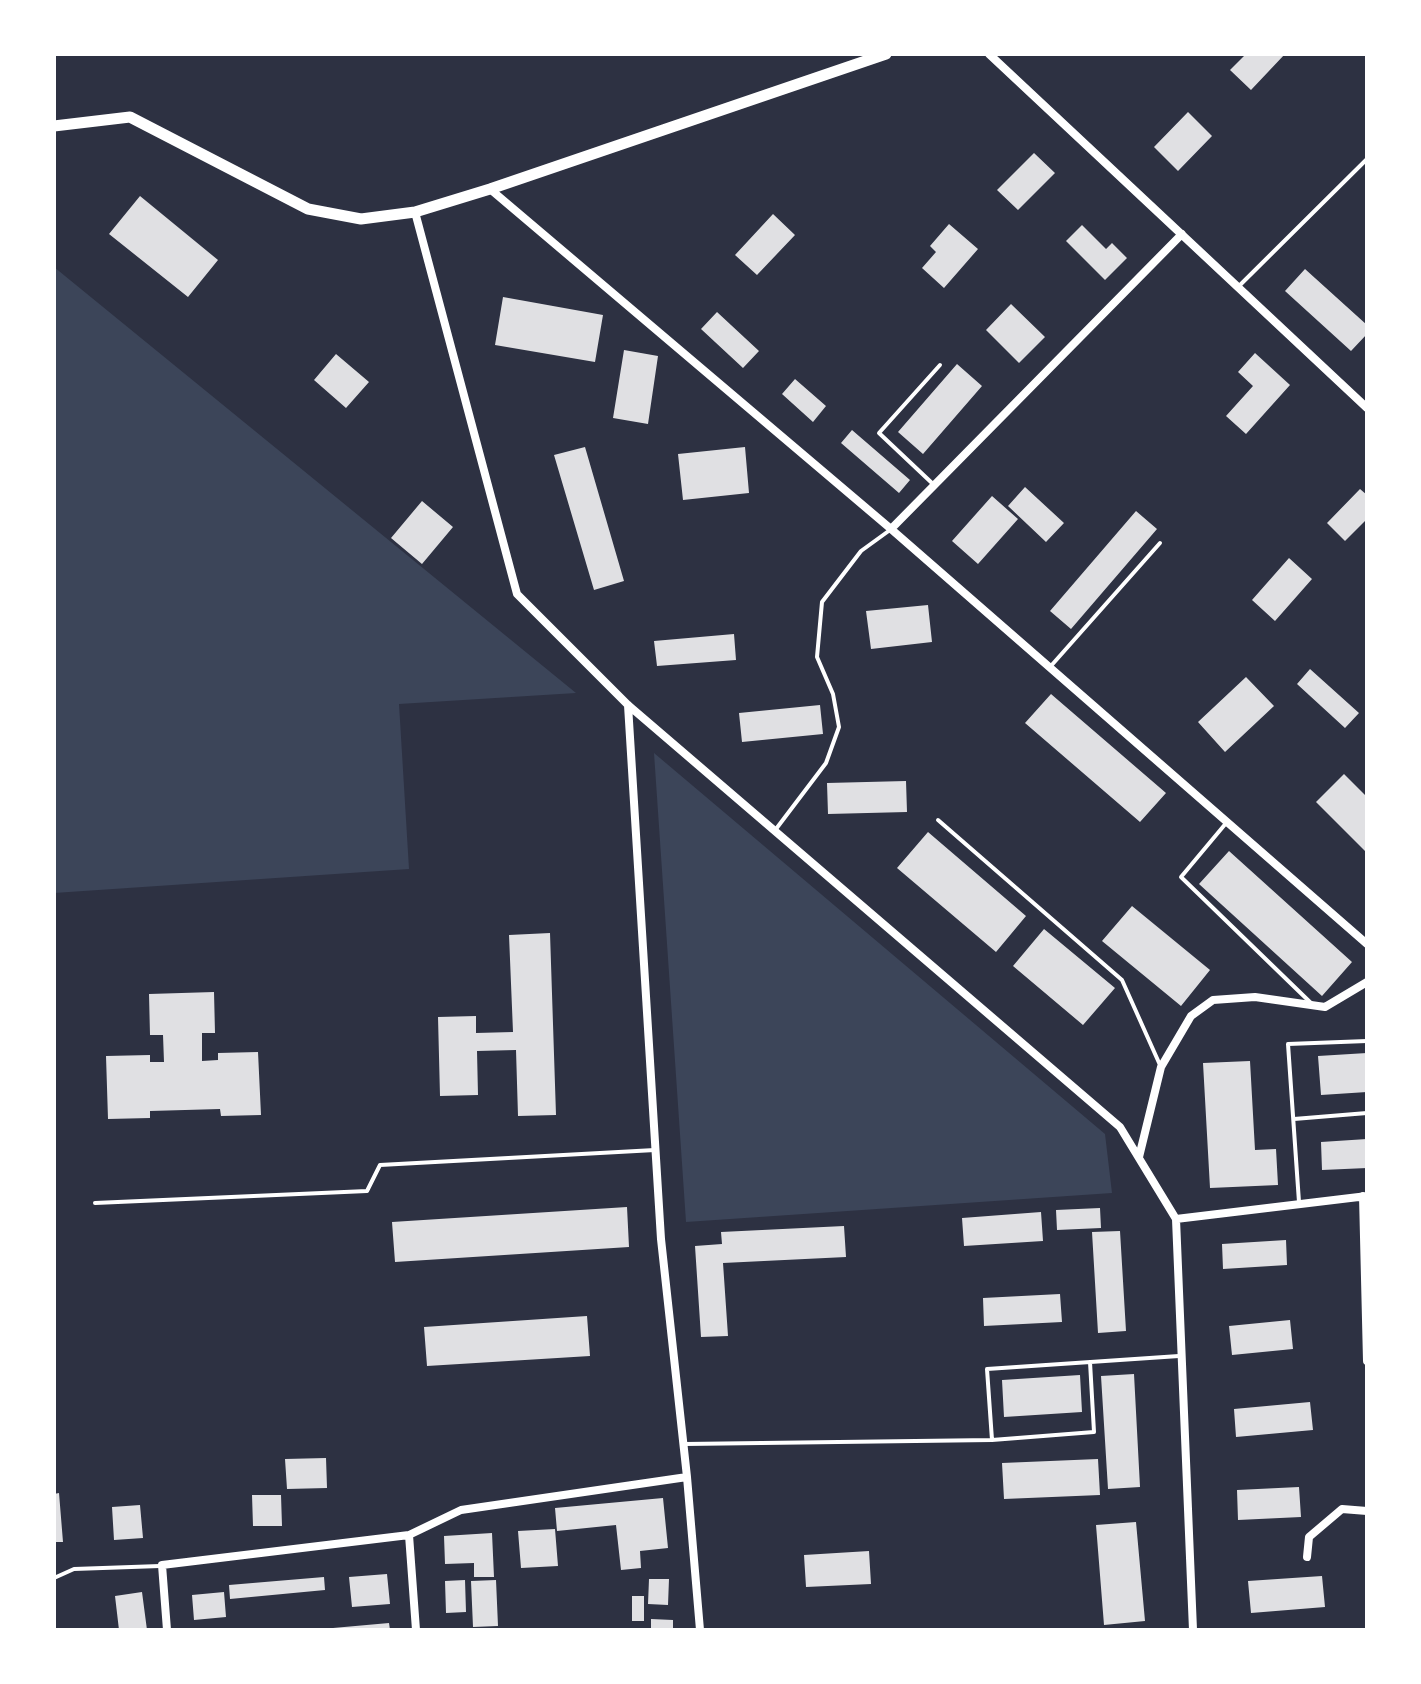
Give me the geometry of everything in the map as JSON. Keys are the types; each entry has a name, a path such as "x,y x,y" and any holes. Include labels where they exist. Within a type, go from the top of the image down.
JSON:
{"street":[{"path":"54,126 130,117 308,209 361,219 415,212 490,189 886,54"},
{"path":"989,54 1367,408"},
{"path":"490,189 891,529 1367,944"},
{"path":"415,212 517,594 628,705 1120,1127 1176,1219 1193,1630"},
{"path":"891,529 1182,234"},
{"path":"628,705 661,1239 684,1444 700,1630"},
{"path":"1139,1157 1161,1067 1191,1016 1213,1000 1255,997 1325,1007 1367,982"},
{"path":"1176,1219 1365,1196 1367,1361"},
{"path":"167,1630 162,1565 409,1535 461,1510 687,1477"},
{"path":"1307,1557 1309,1537 1342,1509 1367,1511"},
{"path":"409,1535 416,1630"}],"lane":[{"path":"1238,287 1367,159"},
{"path":"934,485 879,433 940,365"},
{"path":"774,831 826,763 839,727 833,694 817,657 822,602 861,551 891,529"},
{"path":"1050,667 1160,543"},
{"path":"938,820 1122,980 1161,1067"},
{"path":"1227,822 1181,877 1314,1005"},
{"path":"1299,1204 1288,1044 1367,1041"},
{"path":"1294,1119 1367,1113"},
{"path":"95,1203 367,1191 380,1165 655,1150"},
{"path":"992,1440 987,1369 1182,1356"},
{"path":"684,1444 992,1440 1094,1432 1090,1362"},
{"path":"54,1578 74,1569 162,1565"}],"shaded area":[{"path":"54,267 576,693 399,704 409,869 54,893"},
{"path":"654,753 1105,1134 1112,1193 686,1222"}],"building":[{"path":"1246,54 1285,54 1251,90 1230,70"},
{"path":"1188,112 1212,136 1178,171 1154,147"},
{"path":"1034,153 1055,173 1018,210 997,190"},
{"path":"140,196 218,260 188,297 109,234"},
{"path":"773,214 795,235 757,275 735,255"},
{"path":"949,224 978,249 944,288 922,268 936,252 930,246"},
{"path":"1082,225 1106,249 1112,243 1127,258 1105,280 1066,241"},
{"path":"1305,269 1367,325 1367,334 1351,351 1285,291"},
{"path":"503,297 603,315 595,362 495,345"},
{"path":"1011,304 1045,337 1019,363 986,330"},
{"path":"717,312 759,351 743,368 701,329"},
{"path":"624,350 658,356 648,424 613,418"},
{"path":"1255,353 1290,385 1246,434 1226,416 1253,386 1238,372"},
{"path":"336,354 369,382 346,408 314,380"},
{"path":"957,364 982,386 923,454 898,432"},
{"path":"795,379 826,406 813,422 782,394"},
{"path":"852,430 910,480 899,493 841,443"},
{"path":"585,447 624,581 594,590 554,455"},
{"path":"745,447 749,493 683,500 678,454"},
{"path":"1025,487 1064,523 1046,542 1008,506"},
{"path":"1360,489 1367,495 1367,519 1345,541 1327,523"},
{"path":"992,496 1018,519 978,564 952,541"},
{"path":"422,501 453,527 422,564 391,538"},
{"path":"1136,511 1157,529 1071,629 1050,611"},
{"path":"1289,558 1312,579 1275,621 1252,600"},
{"path":"928,605 932,642 871,649 866,611"},
{"path":"734,634 736,660 657,666 654,641"},
{"path":"1310,669 1359,713 1345,728 1297,684"},
{"path":"1246,677 1274,706 1225,752 1198,722"},
{"path":"1051,694 1166,793 1140,822 1025,723"},
{"path":"820,705 823,734 742,742 739,713"},
{"path":"1344,774 1367,797 1367,853 1316,802"},
{"path":"906,781 907,812 828,814 827,783"},
{"path":"928,832 1026,916 996,952 897,868"},
{"path":"1229,851 1352,962 1322,996 1199,884"},
{"path":"1132,906 1210,970 1181,1006 1102,941"},
{"path":"1044,929 1115,988 1083,1025 1013,966"},
{"path":"550,933 556,1115 518,1116 516,1050 477,1051 478,1095 440,1096 438,1017 476,1016 476,1033 513,1032 509,935"},
{"path":"214,992 215,1033 202,1033 202,1061 218,1060 218,1053 258,1052 261,1115 221,1116 220,1109 150,1111 150,1118 108,1119 106,1056 150,1055 150,1062 164,1062 163,1035 150,1035 149,994"},
{"path":"1367,1053 1367,1092 1321,1095 1318,1056"},
{"path":"1250,1061 1255,1150 1276,1149 1278,1185 1210,1188 1203,1063"},
{"path":"1367,1139 1367,1168 1322,1170 1321,1142"},
{"path":"627,1207 629,1247 395,1262 392,1222"},
{"path":"1100,1208 1101,1228 1057,1230 1056,1210"},
{"path":"1041,1212 1043,1241 964,1246 962,1218"},
{"path":"844,1226 846,1257 723,1263 728,1336 701,1337 695,1246 722,1244 721,1232"},
{"path":"1120,1231 1126,1331 1098,1333 1092,1232"},
{"path":"1286,1240 1287,1265 1223,1269 1222,1244"},
{"path":"1060,1294 1062,1322 984,1326 983,1298"},
{"path":"587,1316 590,1356 427,1366 424,1327"},
{"path":"1290,1320 1293,1349 1232,1355 1229,1326"},
{"path":"1134,1374 1140,1487 1108,1489 1101,1376"},
{"path":"1080,1375 1082,1412 1004,1417 1002,1380"},
{"path":"1310,1402 1313,1430 1236,1437 1234,1409"},
{"path":"326,1458 327,1488 287,1489 285,1459"},
{"path":"1098,1459 1100,1495 1004,1499 1002,1463"},
{"path":"1299,1487 1301,1517 1238,1520 1237,1490"},
{"path":"59,1493 63,1542 54,1542 54,1494"},
{"path":"252,1495 281,1495 282,1526 253,1526"},
{"path":"663,1498 668,1548 640,1551 641,1568 621,1570 616,1525 557,1531 555,1508"},
{"path":"140,1505 143,1538 114,1540 112,1507"},
{"path":"1136,1522 1145,1621 1104,1625 1096,1525"},
{"path":"555,1529 558,1566 521,1568 518,1531"},
{"path":"492,1533 494,1577 474,1577 474,1563 445,1564 444,1536"},
{"path":"869,1551 871,1584 806,1587 804,1555"},
{"path":"387,1574 390,1604 352,1607 349,1577"},
{"path":"1322,1576 1325,1607 1251,1613 1248,1581"},
{"path":"324,1577 325,1590 230,1599 229,1585"},
{"path":"649,1579 669,1579 668,1605 648,1604"},
{"path":"465,1580 466,1612 446,1613 445,1581"},
{"path":"496,1580 498,1626 473,1627 471,1581"},
{"path":"142,1592 147,1630 119,1630 115,1596"},
{"path":"224,1592 226,1617 194,1620 192,1595"},
{"path":"632,1596 644,1596 644,1621 632,1621"},
{"path":"651,1619 673,1620 673,1630 651,1630"},
{"path":"389,1623 390,1630 333,1630 333,1628"}]}
